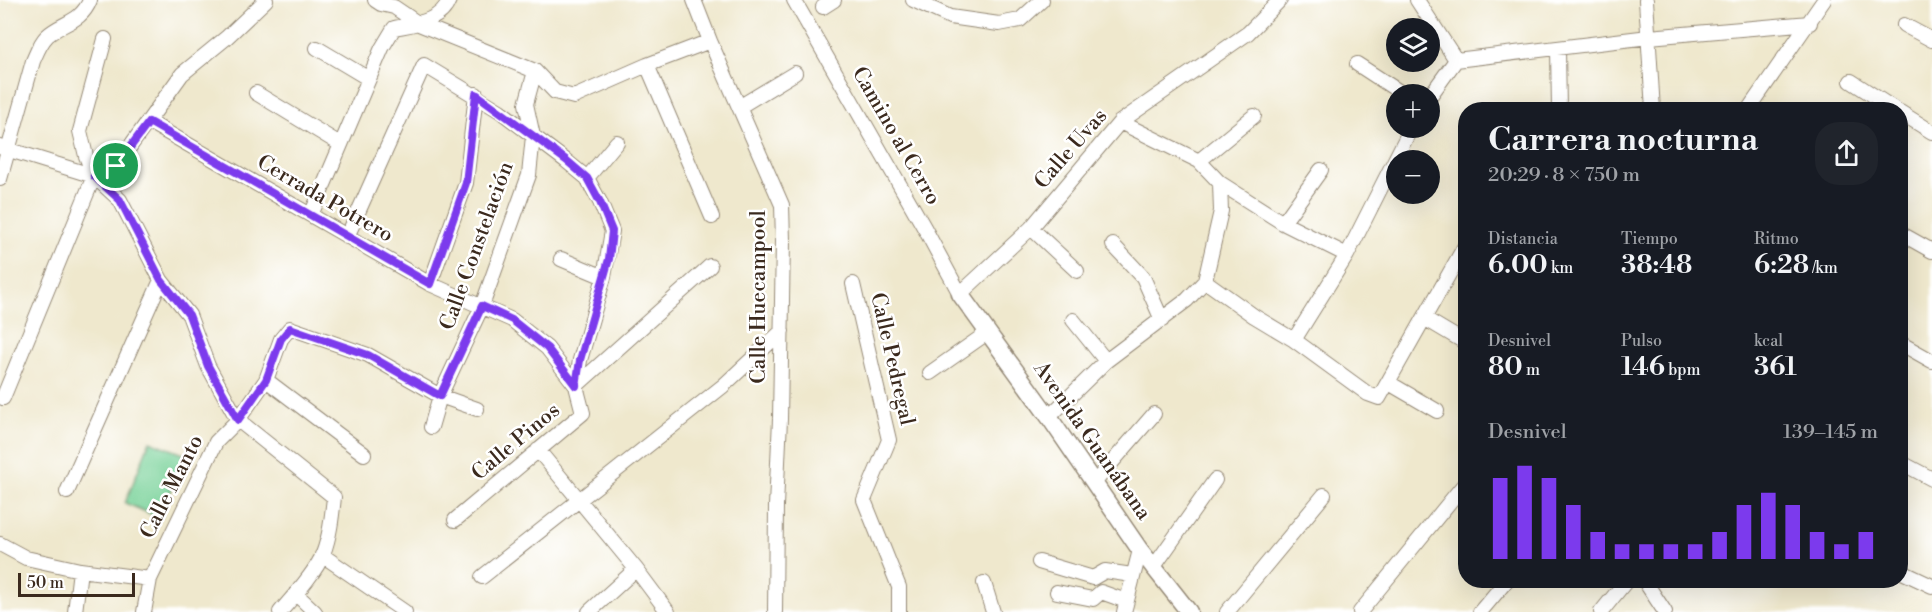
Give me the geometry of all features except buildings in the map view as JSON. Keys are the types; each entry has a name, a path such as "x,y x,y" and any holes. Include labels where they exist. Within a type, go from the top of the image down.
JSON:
{"street":[{"path":"0,179 4,148 39,46 49,35 70,23 86,10 90,0"},
{"path":"4,148 94,176 116,166 182,74 226,38 266,0"},
{"path":"375,0 394,8 419,24 535,71 555,92 574,97 647,64 710,41"},
{"path":"311,215 382,48 394,27 419,24 436,16 449,0"},
{"name":"Calle Huecampool","path":"694,0 782,205 782,331 775,612"},
{"name":"Camino al Cerro","path":"794,0 960,294"},
{"path":"913,0 951,17 999,24 1020,20 1042,0"},
{"name":"Calle Uvas","path":"960,294 1031,228 1120,122 1248,33 1280,0"},
{"path":"1416,0 1456,60"},
{"path":"1646,0 1653,102"},
{"path":"1754,102 1824,0"},
{"path":"1439,84 1456,60 1649,37 1810,23"},
{"path":"1904,25 1932,40"},
{"path":"105,39 80,130 86,156 94,176 120,200 161,280 189,315 208,366 238,420 334,497 332,523 322,555 296,594 280,612"},
{"path":"317,48 369,79"},
{"path":"1558,48 1559,102"},
{"path":"347,237 424,64 476,94 587,178 612,231 604,278 580,360 576,386"},
{"path":"647,64 712,217"},
{"path":"1357,64 1388,84"},
{"name":"Calle Constelación","path":"431,427 440,396 482,306 529,175 533,136 526,104 535,71"},
{"path":"739,107 795,73"},
{"path":"1851,81 1884,102"},
{"path":"256,93 340,144"},
{"path":"430,284 466,183 476,94"},
{"path":"1199,161 1254,116"},
{"path":"1908,117 1932,132"},
{"name":"Cerrada Potrero","path":"149,122 430,284 512,320 547,348 576,386"},
{"path":"1120,122 1199,161 1220,183 1283,223 1347,255"},
{"path":"1294,340 1347,255 1406,138"},
{"path":"587,178 617,142"},
{"path":"1283,223 1321,170"},
{"path":"3,398 94,176"},
{"path":"1049,417 1106,362 1187,300 1205,281 1221,211 1220,183"},
{"path":"1031,228 1077,271"},
{"path":"1908,238 1932,251"},
{"path":"1113,246 1143,277 1162,320"},
{"path":"1205,281 1254,316 1294,340 1368,394 1379,398 1458,258"},
{"path":"561,259 604,278"},
{"name":"Calle Pinos","path":"455,520 583,413 576,386 711,266"},
{"path":"67,492 161,280"},
{"name":"Calle Pedregal","path":"854,284 890,440 864,500 899,587 899,612"},
{"name":"Avenida Guanábana","path":"960,294 1049,417 1140,550 1189,612"},
{"path":"1424,318 1458,336"},
{"path":"1073,320 1106,362"},
{"name":"Calle Manto","path":"144,612 150,579 216,442 238,420 266,380 281,339 290,328 368,355 440,396"},
{"path":"482,577 723,386 782,331"},
{"path":"930,372 987,333"},
{"path":"1908,348 1932,361"},
{"path":"266,380 364,454"},
{"path":"1389,383 1437,411"},
{"path":"440,396 477,409"},
{"path":"1094,483 1154,414"},
{"path":"538,450 636,569 668,612"},
{"path":"1908,466 1932,479"},
{"path":"1153,568 1215,480"},
{"path":"1360,612 1458,492"},
{"path":"1227,612 1324,495"},
{"path":"0,544 26,558 80,570 150,579"},
{"path":"1057,592 1093,599 1101,592 1125,607 1140,550"},
{"path":"322,555 405,612"},
{"path":"1039,562 1093,578 1105,571 1132,575"},
{"path":"589,612 636,569"},
{"path":"75,612 80,570"},
{"path":"1908,575 1932,586"},
{"path":"984,583 993,612"},
{"path":"1480,612 1500,588"},
{"path":"1601,612 1620,588"},
{"path":"1649,588 1665,612"},
{"path":"296,594 315,612"}],"green space":[{"path":"150,441 186,455 160,518 125,503"}],"route":[{"path":"476,94 587,178 612,231 609,259 580,360 576,386 547,348 512,320 482,306 440,396 368,355 290,328 281,339 266,380 238,420 208,366 189,315 161,280 120,200 94,176 116,166 149,122 430,284 466,183 476,94"}]}
